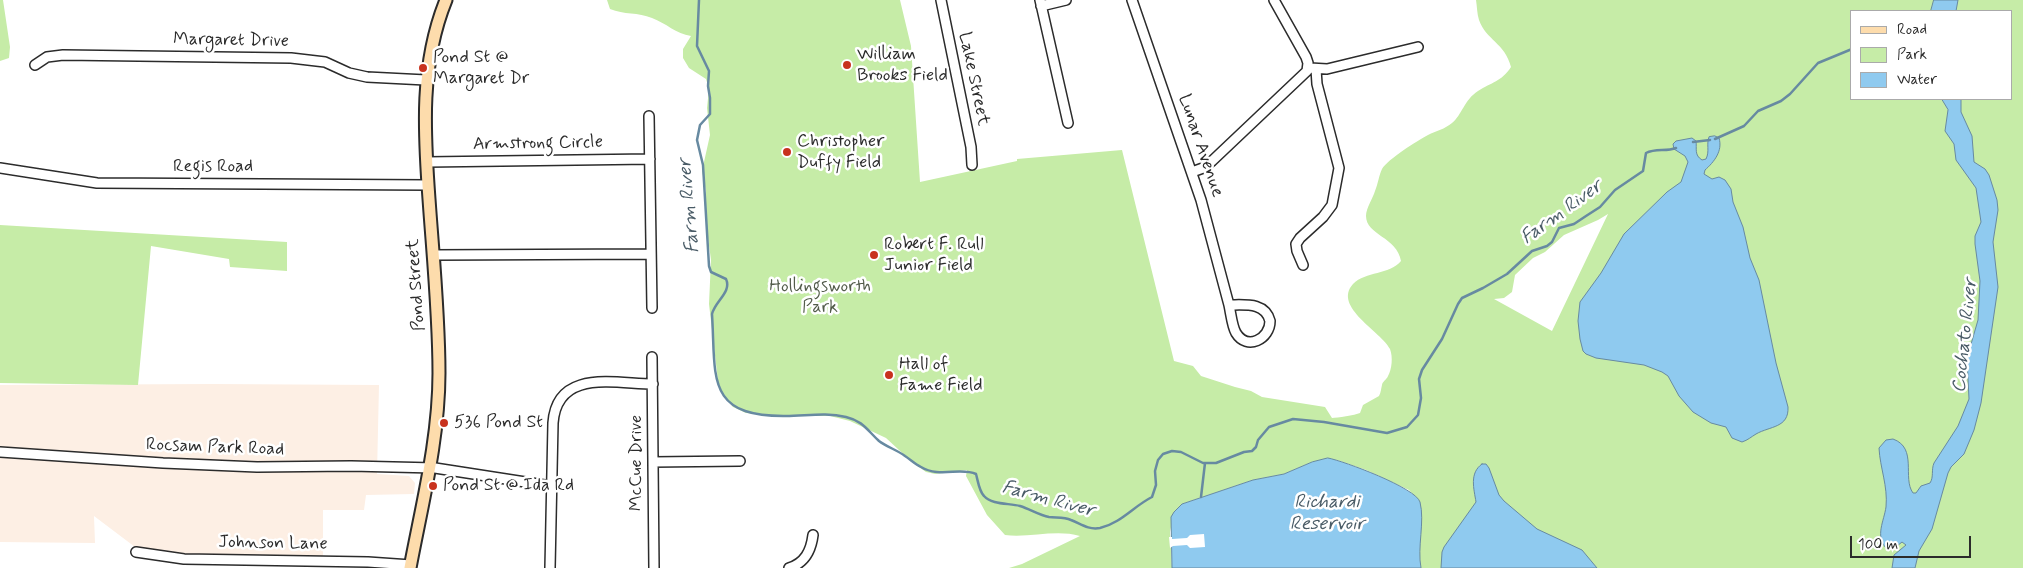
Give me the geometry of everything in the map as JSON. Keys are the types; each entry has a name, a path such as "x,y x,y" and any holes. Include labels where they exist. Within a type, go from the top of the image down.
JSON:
{"main road":[{"name":"Pond Street","path":"410,566 437,417 439,378 425,118 426,80 435,32 446,0"}],"street":[{"name":"Lake Street","path":"940,0 972,165"},
{"path":"1066,0 1041,3 1068,123"},
{"name":"Lunar Avenue","path":"1132,0 1204,207 1235,330 1241,338 1249,342 1263,338 1267,334 1270,321 1266,312 1254,306 1229,305"},
{"path":"1274,0 1312,68 1338,162 1335,196 1330,210 1296,244 1303,265"},
{"path":"1192,172 1203,168 1212,161 1312,68 1327,69 1418,47"},
{"name":"Margaret Drive","path":"35,65 47,57 63,55 290,58 325,62 349,73 367,77 426,80"},
{"path":"649,116 652,308"},
{"name":"Armstrong Circle","path":"427,162 650,159"},
{"name":"Regis Road","path":"0,168 97,184 428,185"},
{"path":"433,255 651,254"},
{"name":"McCue Drive","path":"652,357 654,568"},
{"path":"550,568 551,486 556,406 575,387 591,381 653,384"},
{"name":"Rocsam Park Road","path":"0,452 257,468 351,466 429,468 551,486"},
{"path":"653,462 740,461"},
{"path":"789,568 800,564 807,556 812,535"},
{"name":"Johnson Lane","path":"136,552 184,559 358,561 410,566"}],"shaded area":[{"path":"0,385 379,385 377,474 409,476 415,483 414,494 366,495 364,510 323,510 323,557 184,556 135,547 94,516 95,543 0,542"}],"green space":[{"path":"0,0 3,0 10,47 9,58 0,61"},
{"name":"Hollingsworth Park","path":"607,0 900,0 911,46 920,182 1017,161 1017,159 1122,150 1174,361 1193,366 1201,376 1251,391 1262,397 1325,407 1332,418 1360,413 1363,405 1379,396 1382,384 1391,366 1392,356 1390,349 1353,310 1348,293 1353,284 1358,280 1390,269 1401,261 1394,247 1371,228 1367,222 1367,210 1382,169 1390,160 1410,146 1452,123 1473,95 1500,79 1511,67 1504,52 1482,27 1478,18 1476,0 2023,0 2023,568 1421,568 1419,556 1420,503 1409,490 1366,470 1337,460 1312,462 1284,474 1253,480 1182,504 1174,512 1170,532 1172,568 1009,568 1022,564 1080,536 1062,533 1005,535 987,515 966,476 967,470 935,474 926,472 886,438 850,421 830,416 786,416 746,413 733,407 723,395 718,381 709,304 711,260 706,223 706,191 702,171 710,135 707,108 709,89 706,79 689,68 683,58 683,49 691,36 647,16 610,9","holes":["1608,214 1552,331 1494,299 1504,298 1512,292 1515,275 1533,258 1545,252 1564,235"]},
{"path":"0,225 287,242 287,271 230,267 229,259 151,246 138,385 0,383"}],"water":[{"path":"1934,0 1958,0 1956,10 1931,10"},
{"path":"1943,100 1961,100 1961,112 1972,136 1974,162 1985,169 1989,175 1997,200 1998,210 1993,242 1998,287 1981,403 1974,430 1964,454 1951,467 1948,473 1932,529 1919,551 1915,568 1892,568 1894,555 1906,545 1902,542 1897,546 1886,548 1881,538 1886,499 1879,448 1886,440 1893,439 1901,443 1907,456 1910,487 1913,493 1916,493 1921,486 1930,483 1934,463 1958,426 1969,399 1967,358 1978,320 1980,281 1975,236 1981,222 1976,188 1956,160 1954,144 1945,131 1948,110"},
{"path":"1715,136 1719,138 1719,152 1704,174 1712,179 1719,177 1725,180 1731,189 1733,202 1743,227 1750,258 1759,280 1776,363 1788,407 1787,414 1782,423 1761,431 1742,442 1732,438 1726,427 1711,423 1693,412 1679,396 1668,376 1662,372 1644,365 1596,358 1586,354 1583,351 1580,339 1578,321 1580,302 1601,273 1624,234 1667,192 1681,182 1688,162 1685,156 1674,149 1673,144 1676,141 1692,138 1696,141 1697,154 1702,160 1706,159 1707,156 1709,137"},
{"name":"Richardi Reservoir","path":"1328,458 1378,476 1416,496 1420,502 1421,510 1421,568 1172,568 1171,517 1182,504 1253,480 1284,474 1312,462"},
{"path":"1482,464 1486,464 1489,468 1499,495 1504,501 1537,529 1582,550 1597,568 1441,568 1444,547 1476,502 1474,477 1475,472"}],"pier":[{"path":"1204,534 1205,547 1190,548 1187,545 1170,548 1169,537 1172,537 1172,539 1187,538 1190,535"}],"waterway":[{"name":"Farm River","path":"699,0 697,46 709,71 710,114 700,125 697,140 703,165 709,266 711,272 726,279 727,284 727,288 712,314 716,374 720,389 728,401 741,409 760,414 786,416 831,415 852,419 861,423 879,441 928,470 976,474 982,494 991,501 1020,506 1042,515 1068,519 1092,528 1108,526 1152,497 1156,485 1155,471 1158,460 1163,454 1172,451 1181,452 1203,463 1216,463 1244,452 1252,451 1269,427 1293,419 1324,422 1387,433 1407,427 1418,415 1421,398 1419,379 1422,370 1442,339 1462,298 1507,274 1532,251 1547,246 1552,242 1559,228 1574,224 1600,207 1615,190 1643,171 1646,153 1676,148"},
{"name":"Farm River","path":"1715,139 1744,126 1758,111 1781,101 1790,94 1818,63 1850,50"},
{"name":"Farm River","path":"1693,142 1710,140"},
{"path":"1201,497 1205,463"}],"place":[{"name":"William Brooks Field","path":"847,65"},
{"name":"Pond St @ Margaret Dr","path":"423,68"},
{"name":"Christopher Duffy Field","path":"787,152"},
{"name":"Robert F. Rull Junior Field","path":"874,255"},
{"name":"Hall of Fame Field","path":"889,375"},
{"name":"536 Pond St","path":"444,423"},
{"name":"Pond St @ Ida Rd","path":"433,486"}],"water label":[{"name":"Cochato River","path":"1966,336"}]}
